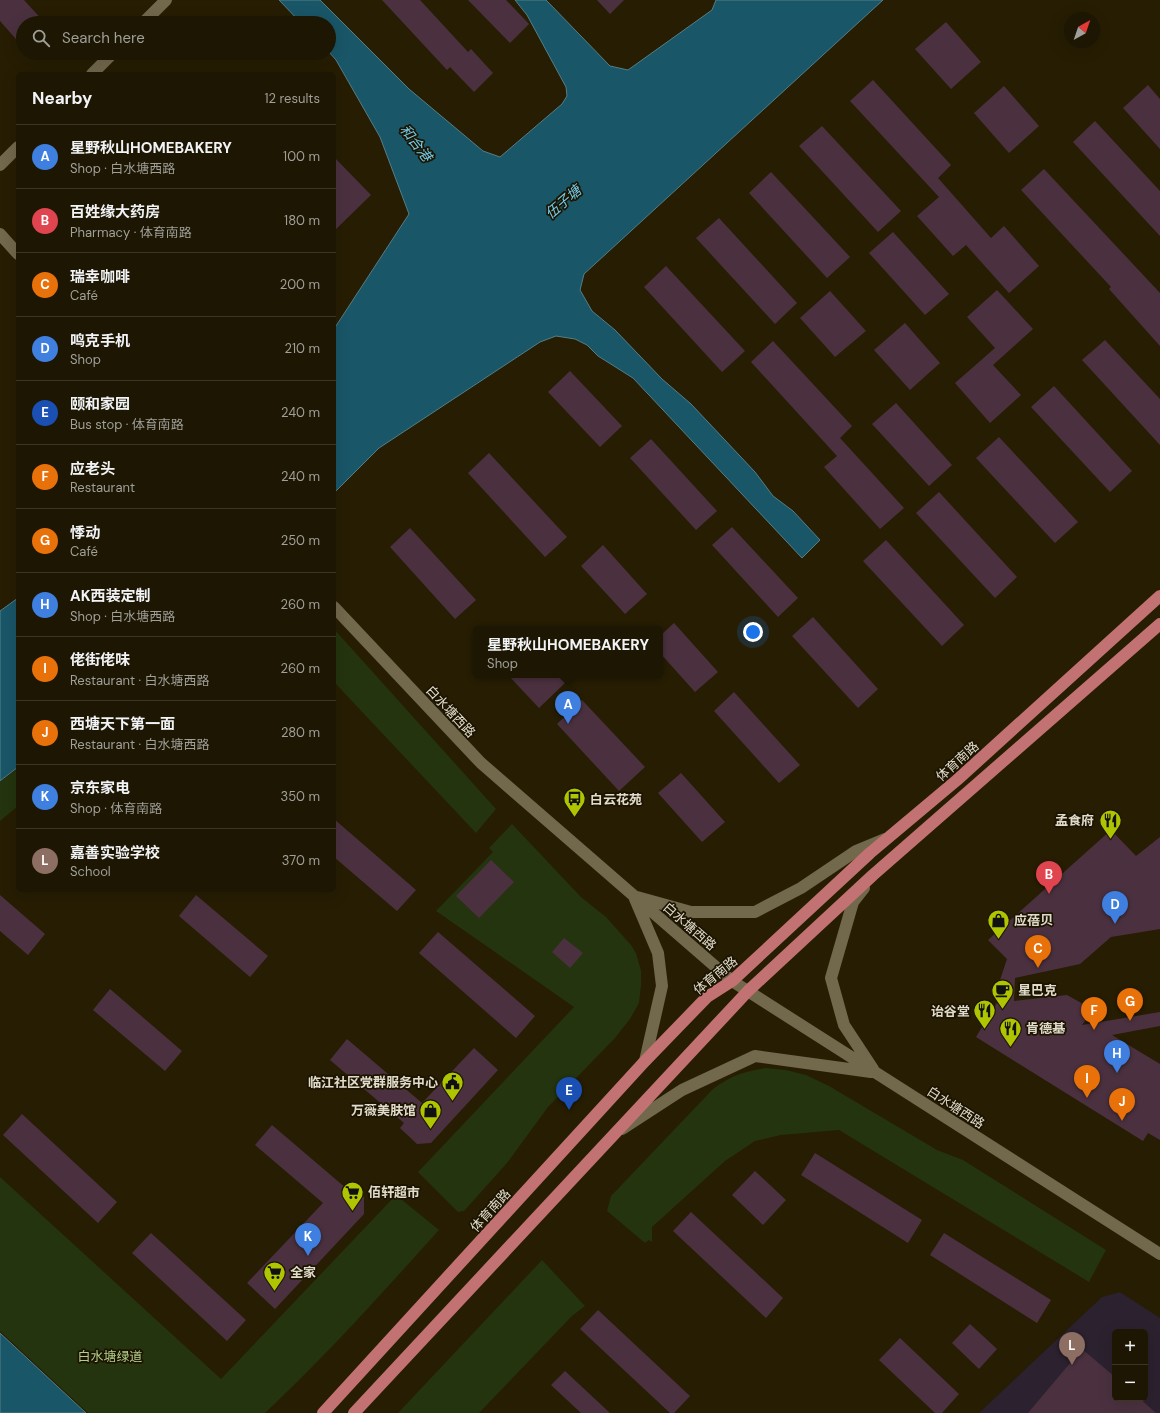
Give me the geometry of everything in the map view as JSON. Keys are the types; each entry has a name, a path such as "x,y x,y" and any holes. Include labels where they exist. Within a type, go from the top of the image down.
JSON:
{"main road":[{"name":"体育南路","path":"323,1413 645,1061 707,997 732,981 888,838 957,780 1160,596"},
{"path":"354,1413 748,991 873,875 1160,624"}],"street":[{"path":"150,16 166,0"},
{"path":"94,72 106,60"},
{"path":"0,165 16,149"},
{"path":"0,234 16,252"},
{"name":"白水塘西路","path":"336,609 481,763 732,981 1160,1254"},
{"path":"634,896 691,912 755,912 801,888 856,851 888,838"},
{"path":"873,875 853,902 831,978 844,1025 876,1073"},
{"path":"634,896 658,953 662,986 645,1061"},
{"path":"616,1133 682,1090 755,1056 876,1073"}],"shaded area":[{"path":"1120,1292 1160,1318 1160,1413 979,1413 1102,1297"}],"green space":[{"path":"336,631 496,809 476,833 336,684"},
{"path":"16,770 16,808 0,821 0,782"},
{"path":"512,824 581,897 606,917 631,945 636,953 641,971 639,1003 630,1019 615,1038 548,1107 507,1163 464,1211 458,1212 418,1172 574,1007 436,911 493,852 489,848"},
{"path":"765,1068 786,1070 806,1075 829,1086 937,1150 963,1160 1106,1250 1089,1282 839,1130 781,1135 755,1141 725,1161 652,1227 652,1242 649,1240 645,1243 607,1211 611,1196 712,1090 724,1081 737,1075"},
{"name":"白水塘绿道","path":"0,1177 221,1379 396,1195 439,1230 333,1346 265,1413 88,1413 0,1331"},
{"path":"542,1260 585,1306 572,1316 479,1413 398,1413"}],"water":[{"path":"279,0 320,0 336,16 294,16"},
{"path":"515,0 546,0 610,66 628,70 712,10 716,0 883,0 584,274 580,290 592,311 615,330 662,379 691,404 755,472 773,496 793,511 820,540 802,558 633,378 598,356 587,345 575,339 556,336 540,342 379,448 336,491 336,326 409,214 380,137 336,60 336,16 409,89 483,151 500,157 562,104 567,96 566,87 527,15"},
{"path":"16,599 16,769 0,781 0,611"},
{"path":"0,1333 86,1413 0,1413"}],"building":[{"path":"0,0 24,0 39,16 16,16 16,39 0,21"},
{"path":"382,0 420,0 468,52 471,49 493,73 474,92 450,67 447,70"},
{"path":"468,0 506,0 529,24 510,43"},
{"path":"597,0 624,0 610,14"},
{"path":"946,22 981,62 951,89 915,49"},
{"path":"873,80 951,165 938,178 991,238 1004,226 1039,266 1009,293 966,245 953,256 917,216 939,197 850,101"},
{"path":"1148,85 1160,99 1160,149 1123,108"},
{"path":"1004,86 1039,126 1009,153 974,113"},
{"path":"1095,121 1160,191 1160,236 1073,142"},
{"path":"822,126 901,211 878,232 799,146"},
{"path":"336,159 371,195 336,229"},
{"path":"1044,169 1160,293 1160,346 1109,289 1111,287 1021,190"},
{"path":"771,172 850,257 827,278 749,193"},
{"path":"719,218 797,303 775,324 696,238"},
{"path":"893,232 949,294 925,315 869,253"},
{"path":"666,266 745,351 722,372 644,287"},
{"path":"997,290 1033,329 993,365 1021,395 990,423 955,383 995,348 967,317"},
{"path":"830,291 866,331 835,357 800,318"},
{"path":"905,323 940,363 910,390 874,350"},
{"path":"1105,340 1160,399 1160,445 1082,360"},
{"path":"773,341 852,426 840,438 904,508 880,529 824,467 837,456 751,362"},
{"path":"570,371 622,426 600,447 548,392"},
{"path":"1054,386 1132,471 1110,492 1031,407"},
{"path":"896,403 952,465 929,486 872,424"},
{"path":"999,437 1078,522 1055,543 976,458"},
{"path":"651,439 717,511 696,530 630,458"},
{"path":"489,453 567,537 545,557 468,473"},
{"path":"939,492 1017,577 995,598 916,513"},
{"path":"732,527 798,598 778,617 712,545"},
{"path":"410,528 476,600 455,619 390,547"},
{"path":"886,540 964,625 942,646 863,561"},
{"path":"603,545 647,594 625,614 581,566"},
{"path":"813,617 878,689 858,708 792,636"},
{"path":"674,623 718,672 695,692 663,656 663,633"},
{"path":"511,678 560,678 565,683 539,708"},
{"path":"734,692 800,765 779,783 714,711"},
{"path":"582,700 645,767 619,791 557,724"},
{"path":"681,773 725,822 702,842 658,793"},
{"path":"336,821 416,890 397,911 336,859"},
{"path":"1111,830 1136,856 1160,837 1160,929 1111,937 1080,964 1015,978 1014,1001 1067,995 1094,1010 1082,1025 1160,1012 1160,1026 1112,1035 1160,1064 1160,1140 1148,1133 1143,1141 976,1037 1001,996 1000,980 1007,959 988,940"},
{"path":"491,860 514,882 479,918 456,896"},
{"path":"0,895 45,934 28,955 0,931"},
{"path":"196,895 268,956 250,977 179,916"},
{"path":"438,932 535,1016 516,1038 419,953"},
{"path":"564,938 583,953 570,968 552,952"},
{"path":"110,989 182,1051 165,1071 93,1010"},
{"path":"347,1039 422,1103 474,1048 498,1070 431,1143 417,1144 400,1128 404,1123 330,1060"},
{"path":"22,1114 117,1202 98,1223 3,1135"},
{"path":"272,1125 347,1189 351,1185 364,1197 364,1214 275,1309 247,1283 323,1203 255,1145"},
{"path":"815,1153 922,1220 908,1243 801,1175"},
{"path":"755,1171 786,1200 763,1225 732,1195"},
{"path":"691,1212 783,1298 766,1318 673,1231"},
{"path":"151,1233 246,1320 227,1341 132,1253"},
{"path":"944,1233 1051,1300 1037,1323 930,1255"},
{"path":"598,1310 690,1396 674,1413 670,1413 580,1329"},
{"path":"970,1324 997,1349 979,1369 952,1343"},
{"path":"900,1338 959,1394 942,1413 935,1413 879,1360"},
{"path":"1082,1349 1112,1374 1112,1401 1142,1401 1156,1413 1028,1413"},
{"path":"565,1371 610,1413 581,1413 551,1385"}],"place":[{"name":"星野秋山HOMEBAKERY","path":"568,724"},
{"name":"白云花苑","path":"574,818"},
{"name":"孟食府","path":"1110,840"},
{"name":"百姓缘大药房","path":"1049,894"},
{"name":"鸣克手机","path":"1115,924"},
{"name":"应蓓贝","path":"999,940"},
{"name":"瑞幸咖啡","path":"1038,968"},
{"name":"星巴克","path":"1002,1010"},
{"name":"悸动","path":"1130,1021"},
{"name":"诒谷堂","path":"985,1030"},
{"name":"应老头","path":"1094,1030"},
{"name":"肯德基","path":"1010,1048"},
{"name":"AK西装定制","path":"1117,1073"},
{"name":"佬街佬味","path":"1087,1098"},
{"name":"临江社区党群服务中心","path":"453,1102"},
{"name":"颐和家园","path":"569,1110"},
{"name":"西塘天下第一面","path":"1122,1121"},
{"name":"万薇美肤馆","path":"431,1130"},
{"name":"佰轩超市","path":"353,1212"},
{"name":"京东家电","path":"308,1256"},
{"name":"全家","path":"274,1292"},
{"name":"嘉善实验学校","path":"1072,1365"}],"water label":[{"name":"和合港","path":"416,143"},
{"name":"伍子塘","path":"563,202"}]}
